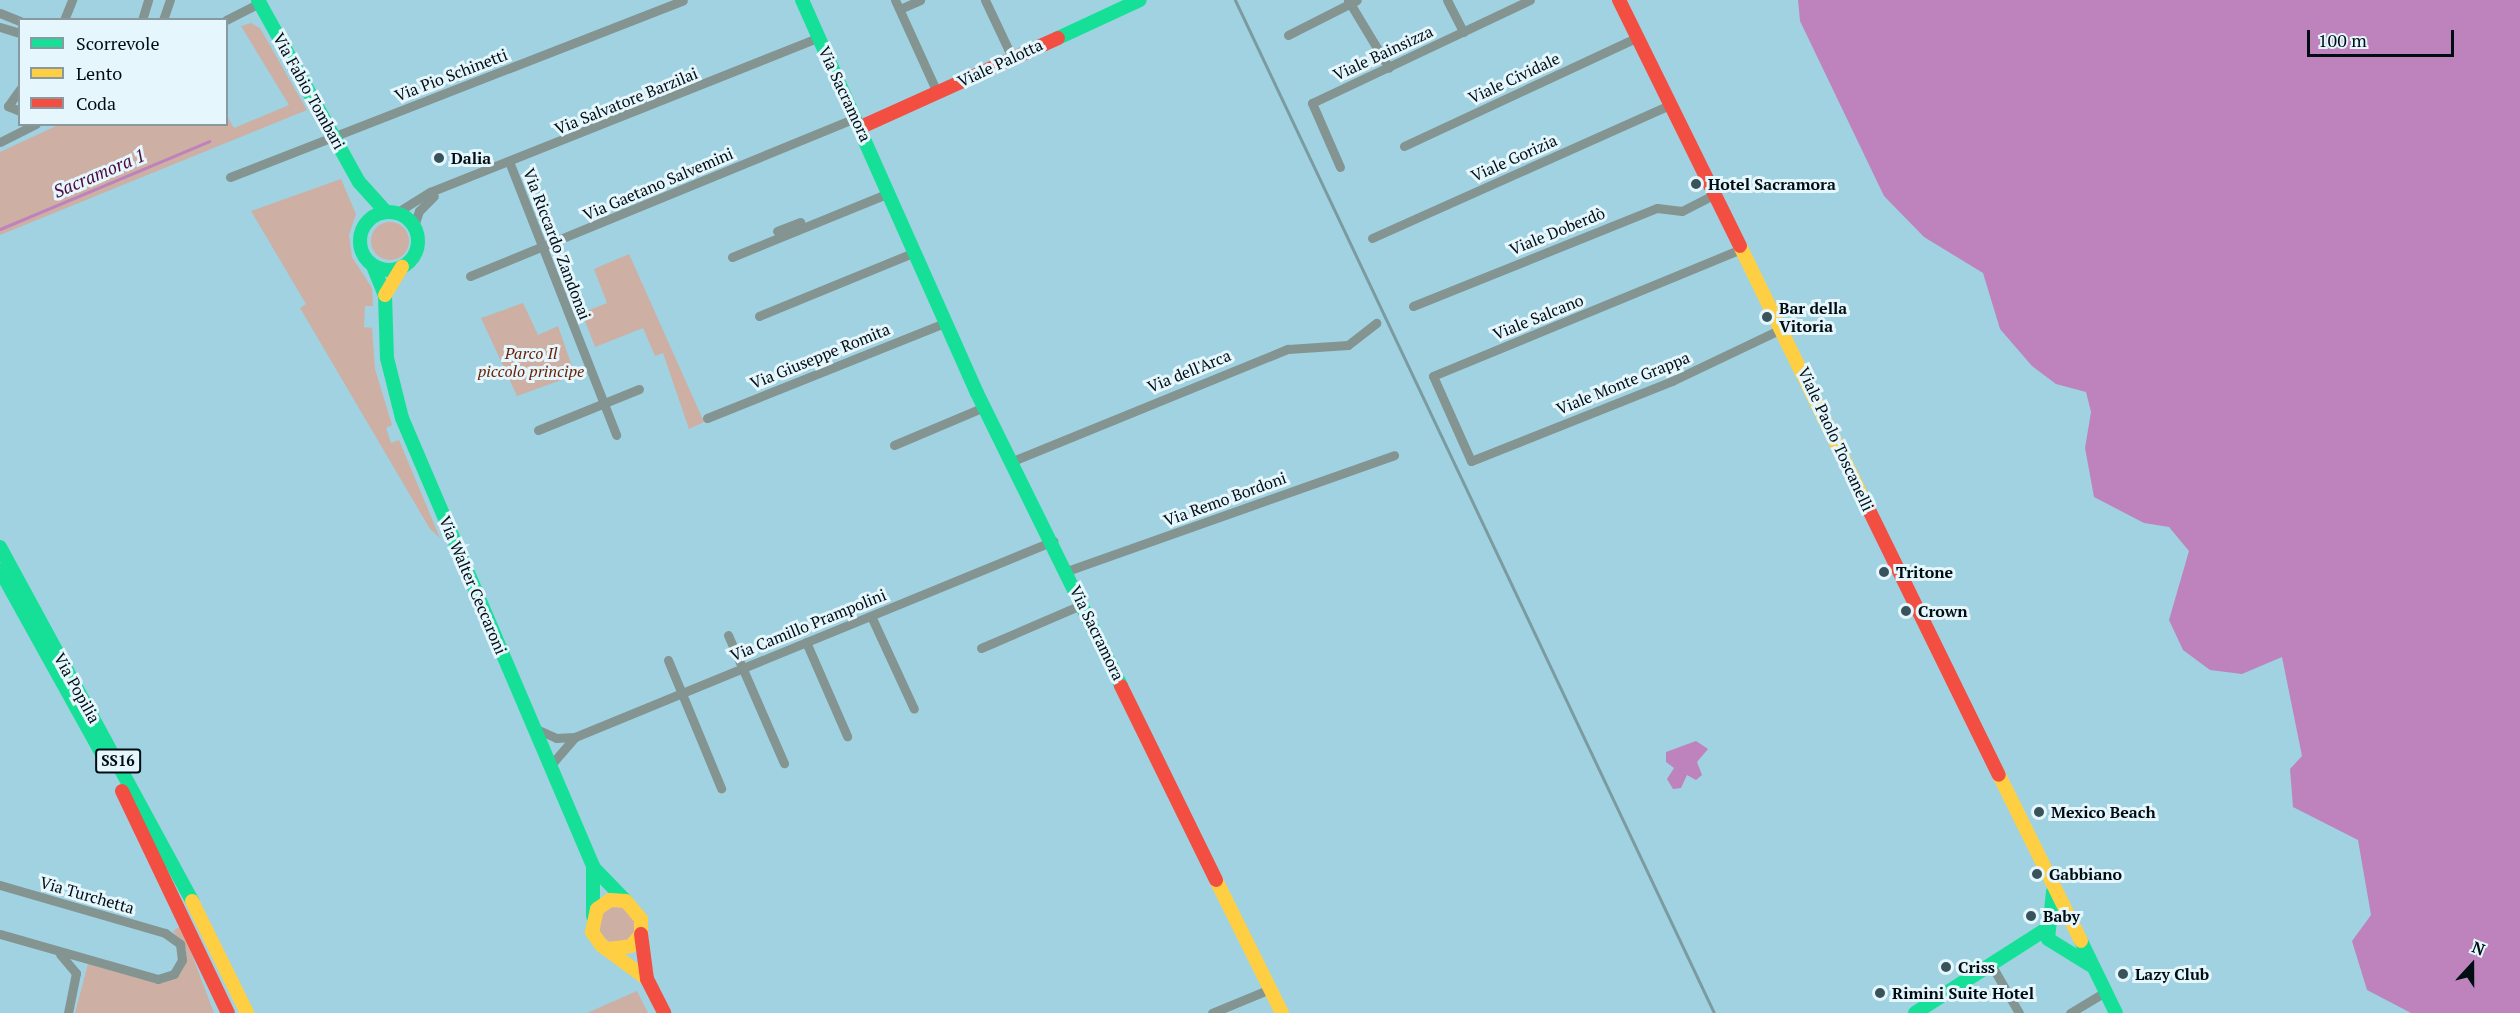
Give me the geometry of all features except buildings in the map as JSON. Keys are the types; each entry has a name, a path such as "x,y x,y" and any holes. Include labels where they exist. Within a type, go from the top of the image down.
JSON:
{"street":[{"path":"65,18 72,0"},
{"path":"143,18 148,0"},
{"path":"164,18 170,0"},
{"name":"Via Pio Schinetti","path":"230,177 683,0"},
{"name":"Via Sacramora","path":"802,0 859,122 945,323 984,407 1053,541 1282,1013"},
{"path":"920,0 897,5 937,92"},
{"path":"985,0 1012,57"},
{"name":"Viale Palotta","path":"859,122 937,92 1140,0"},
{"path":"1447,0 1463,32"},
{"name":"Viale Bainsizza","path":"1340,166 1312,103 1530,0"},
{"name":"Viale Paolo Toscanelli","path":"1619,0 1713,195 1783,328 2075,927 2091,966 2116,1013"},
{"path":"1288,35 1351,1 1389,68"},
{"path":"228,19 259,2"},
{"name":"Via Fabio Tombari","path":"259,2 359,182 367,223"},
{"path":"0,13 18,20"},
{"path":"0,27 18,32"},
{"name":"Via Salvatore Barzilai","path":"391,213 819,37"},
{"name":"Viale Cividale","path":"1404,146 1636,38"},
{"path":"18,92 8,106 18,110"},
{"name":"Viale Gorizia","path":"1372,238 1669,105"},
{"name":"Via Gaetano Salvemini","path":"470,276 859,122"},
{"path":"0,142 32,126"},
{"name":"Via Riccardo Zandonai","path":"510,164 616,435"},
{"name":"Via Fabio Tombari","path":"359,182 391,213"},
{"name":"Via Salvatore Barzilai","path":"414,226 419,211 444,190"},
{"path":"777,231 888,191"},
{"path":"732,257 888,191"},
{"name":"Viale Doberdò","path":"1413,306 1657,207 1682,211 1713,195"},
{"path":"385,295 402,267 417,249 414,226 391,213 367,223 360,246 374,266 402,267"},
{"name":"Viale Salcano","path":"1471,460 1433,376 1741,249"},
{"path":"759,316 915,252"},
{"name":"Via Walter Ceccaroni","path":"374,266 385,295 387,358 402,418 593,866 641,919 647,979"},
{"name":"Via Giuseppe Romita","path":"707,418 945,323"},
{"name":"Via dell'Arca","path":"1013,461 1288,349 1348,345 1376,323"},
{"name":"Viale Monte Grappa","path":"1471,460 1699,368 1783,328"},
{"path":"538,429 639,389"},
{"path":"894,445 984,407"},
{"name":"Via Remo Bordoni","path":"1067,571 1394,455"},
{"name":"Via Camillo Prampolini","path":"533,728 556,738 575,737 1053,541"},
{"name":"Via Popilia","path":"0,547 170,856 213,959"},
{"name":"Via Popilia","path":"0,570 213,959"},
{"path":"981,648 1083,604"},
{"path":"871,615 914,709"},
{"path":"728,635 784,763"},
{"path":"806,642 847,736"},
{"path":"668,660 721,788"},
{"name":"Via Camillo Prampolini","path":"549,767 575,737"},
{"name":"Via Walter Ceccaroni","path":"593,866 592,932 608,949 647,979"},
{"name":"Viale Paolo Toscanelli","path":"2051,880 2049,925 2058,946 2091,966"},
{"name":"Via Turchetta","path":"0,885 165,933 183,952 179,969 167,978 53,949"},
{"path":"593,916 610,900 626,902"},
{"path":"1915,1013 2021,948 2059,918 2075,927 2058,946 2021,948"},
{"path":"0,934 53,949 76,973 68,1013"},
{"path":"608,949 631,946 641,934"},
{"path":"213,959 247,1013"},
{"name":"SS16","path":"213,959 228,1013"},
{"name":"SS16","path":"213,959 239,1013"},
{"path":"1992,966 2019,1013"},
{"path":"647,979 664,1013"},
{"path":"1212,1013 1270,989"},
{"path":"2070,1013 2104,992"}],"green space":[{"path":"251,23 260,28 307,110 0,235 0,152 56,126 228,126 228,118 234,128 289,105 241,26"},
{"path":"341,179 356,214 349,235 352,257 372,288 373,306 365,306 364,327 372,328 375,369 392,425 386,428 391,443 399,440 440,538 430,529 300,308 306,304 251,211"},
{"path":"390,222 403,228 409,241 403,254 390,260 377,254 371,241 377,228"},
{"path":"629,254 704,422 689,429 663,353 655,356 643,328 595,347 582,313 607,303 594,269"},
{"name":"Parco Il piccolo principe","path":"523,303 538,335 558,326 575,375 517,396 481,318"},
{"path":"617,907 630,912 635,925 630,938 617,943 604,938 599,925 604,912"},
{"path":"181,926 214,1013 75,1013 88,964 153,982 180,974 186,950 173,931"},
{"path":"637,991 648,1013 587,1013"}],"shaded area":[{"path":"1798,0 2520,0 2520,1013 2411,1013 2367,990 2352,941 2371,915 2358,840 2293,807 2290,769 2302,756 2282,657 2242,674 2210,670 2183,650 2169,620 2189,551 2169,527 2144,523 2094,497 2085,448 2091,412 2086,392 2056,384 2032,366 2000,329 1983,273 1924,237 1884,196 1800,21"},
{"path":"1696,741 1708,749 1697,762 1702,775 1696,780 1687,775 1681,788 1673,789 1667,779 1674,768 1666,762 1666,752"}],"waterway":[{"name":"Sacramora 1","path":"0,229 209,141"}],"railway":[{"path":"1235,0 1714,1013"}],"traffic: fast":[{"path":"258,0 359,182 386,212"},
{"path":"802,0 977,393 1121,686"},
{"path":"1058,38 1140,0"},
{"path":"389,212 400,214 413,225 418,241 416,252 405,265 389,270 378,268 365,257 360,241 362,230 373,217 389,212"},
{"path":"373,266 385,295 387,358 402,418 593,866 593,916"},
{"path":"0,547 192,901"},
{"path":"0,570 102,754"},
{"path":"594,868 626,901"},
{"path":"2053,892 2048,939 2090,965"},
{"path":"1915,1013 2048,928"},
{"path":"2081,941 2116,1013"}],"traffic: slow":[{"path":"1740,246 1868,508"},
{"path":"385,295 402,267"},
{"path":"1999,775 2081,941"},
{"path":"1216,880 1282,1013"},
{"path":"608,949 631,946 641,934 641,919 626,901 610,900 597,909 592,932 601,945 647,979"},
{"path":"192,901 247,1013"}],"traffic: jam":[{"path":"1619,0 1740,246"},
{"path":"861,127 1058,38"},
{"path":"1868,508 1999,775"},
{"path":"1121,686 1216,880"},
{"path":"122,791 228,1013"},
{"path":"641,934 647,979 664,1013"}],"place":[{"name":"Dalia","path":"439,158"},
{"name":"Hotel Sacramora","path":"1696,184"},
{"name":"Bar della Vitoria","path":"1767,317"},
{"name":"Tritone","path":"1884,572"},
{"name":"Crown","path":"1906,611"},
{"name":"Mexico Beach","path":"2039,812"},
{"name":"Gabbiano","path":"2037,874"},
{"name":"Baby","path":"2031,916"},
{"name":"Criss","path":"1946,967"},
{"name":"Lazy Club","path":"2123,974"},
{"name":"Rimini Suite Hotel","path":"1880,993"}]}
